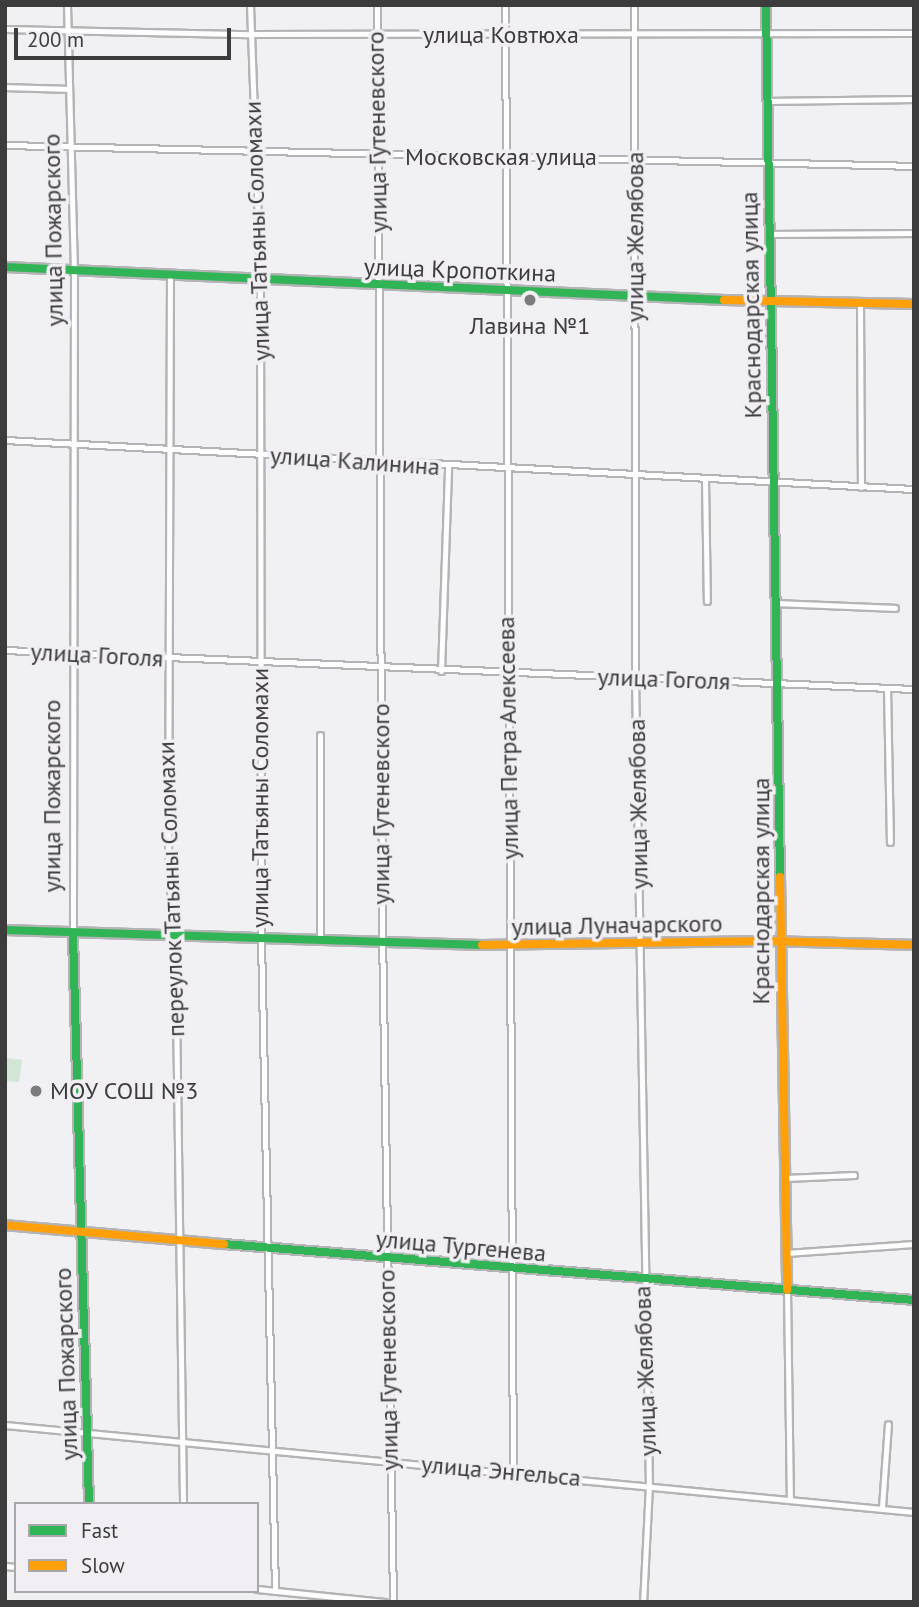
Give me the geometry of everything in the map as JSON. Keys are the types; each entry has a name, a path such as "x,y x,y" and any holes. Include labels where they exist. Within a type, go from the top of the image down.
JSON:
{"main road":[{"name":"Краснодарская улица","path":"766,5 770,302 780,683 779,942 786,1290"},
{"name":"улица Кропоткина","path":"5,267 74,272 170,273 260,282 770,302 914,304"},
{"name":"улица Луначарского","path":"5,930 510,946 779,942 914,945"},
{"name":"улица Пожарского","path":"73,934 89,1502"},
{"name":"улица Тургенева","path":"5,1225 386,1260 914,1300"}],"street":[{"name":"улица Пожарского","path":"67,5 74,272 71,654 73,934"},
{"name":"улица Татьяны Соломахи","path":"250,5 260,282 261,939 270,1249 275,1591"},
{"name":"улица Гутеневского","path":"376,5 382,941 393,1602"},
{"name":"улица Петра Алексеева","path":"505,5 505,471 513,1471"},
{"name":"улица Желябова","path":"634,5 635,677 641,944 642,1278 649,1485 643,1602"},
{"name":"улица Ковтюха","path":"5,29 376,35 914,33"},
{"path":"5,87 69,89"},
{"path":"767,101 914,99"},
{"name":"Московская улица","path":"5,145 378,156 635,157 914,166"},
{"path":"769,234 914,233"},
{"name":"переулок Татьяны Соломахи","path":"170,273 166,658 168,870 174,935 183,1502"},
{"path":"860,303 861,487"},
{"name":"улица Калинина","path":"5,440 379,461 505,471 914,489"},
{"path":"441,671 448,467"},
{"path":"705,480 707,601"},
{"path":"778,603 895,608"},
{"name":"улица Гоголя","path":"5,650 259,664 914,689"},
{"path":"887,688 890,842"},
{"path":"320,734 320,940"},
{"path":"785,1178 854,1175"},
{"path":"786,1253 914,1244"},
{"name":"Краснодарская улица","path":"786,1290 790,1499"},
{"path":"882,1507 888,1424"},
{"name":"улица Энгельса","path":"5,1425 390,1462 513,1471 914,1512"},
{"path":"259,1589 384,1602"}],"green space":[{"path":"5,1058 22,1060 19,1082 5,1081"}],"traffic: fast":[{"path":"766,5 780,877"},
{"path":"5,267 724,300"},
{"path":"5,930 482,945"},
{"path":"73,935 89,1502"},
{"path":"224,1244 914,1300"}],"traffic: slow":[{"path":"724,300 914,304"},
{"path":"780,877 787,1290"},
{"path":"482,945 771,941 914,945"},
{"path":"5,1225 224,1244"}],"place":[{"name":"Лавина №1","path":"530,300"},
{"name":"МОУ СОШ №3","path":"36,1091"}]}
